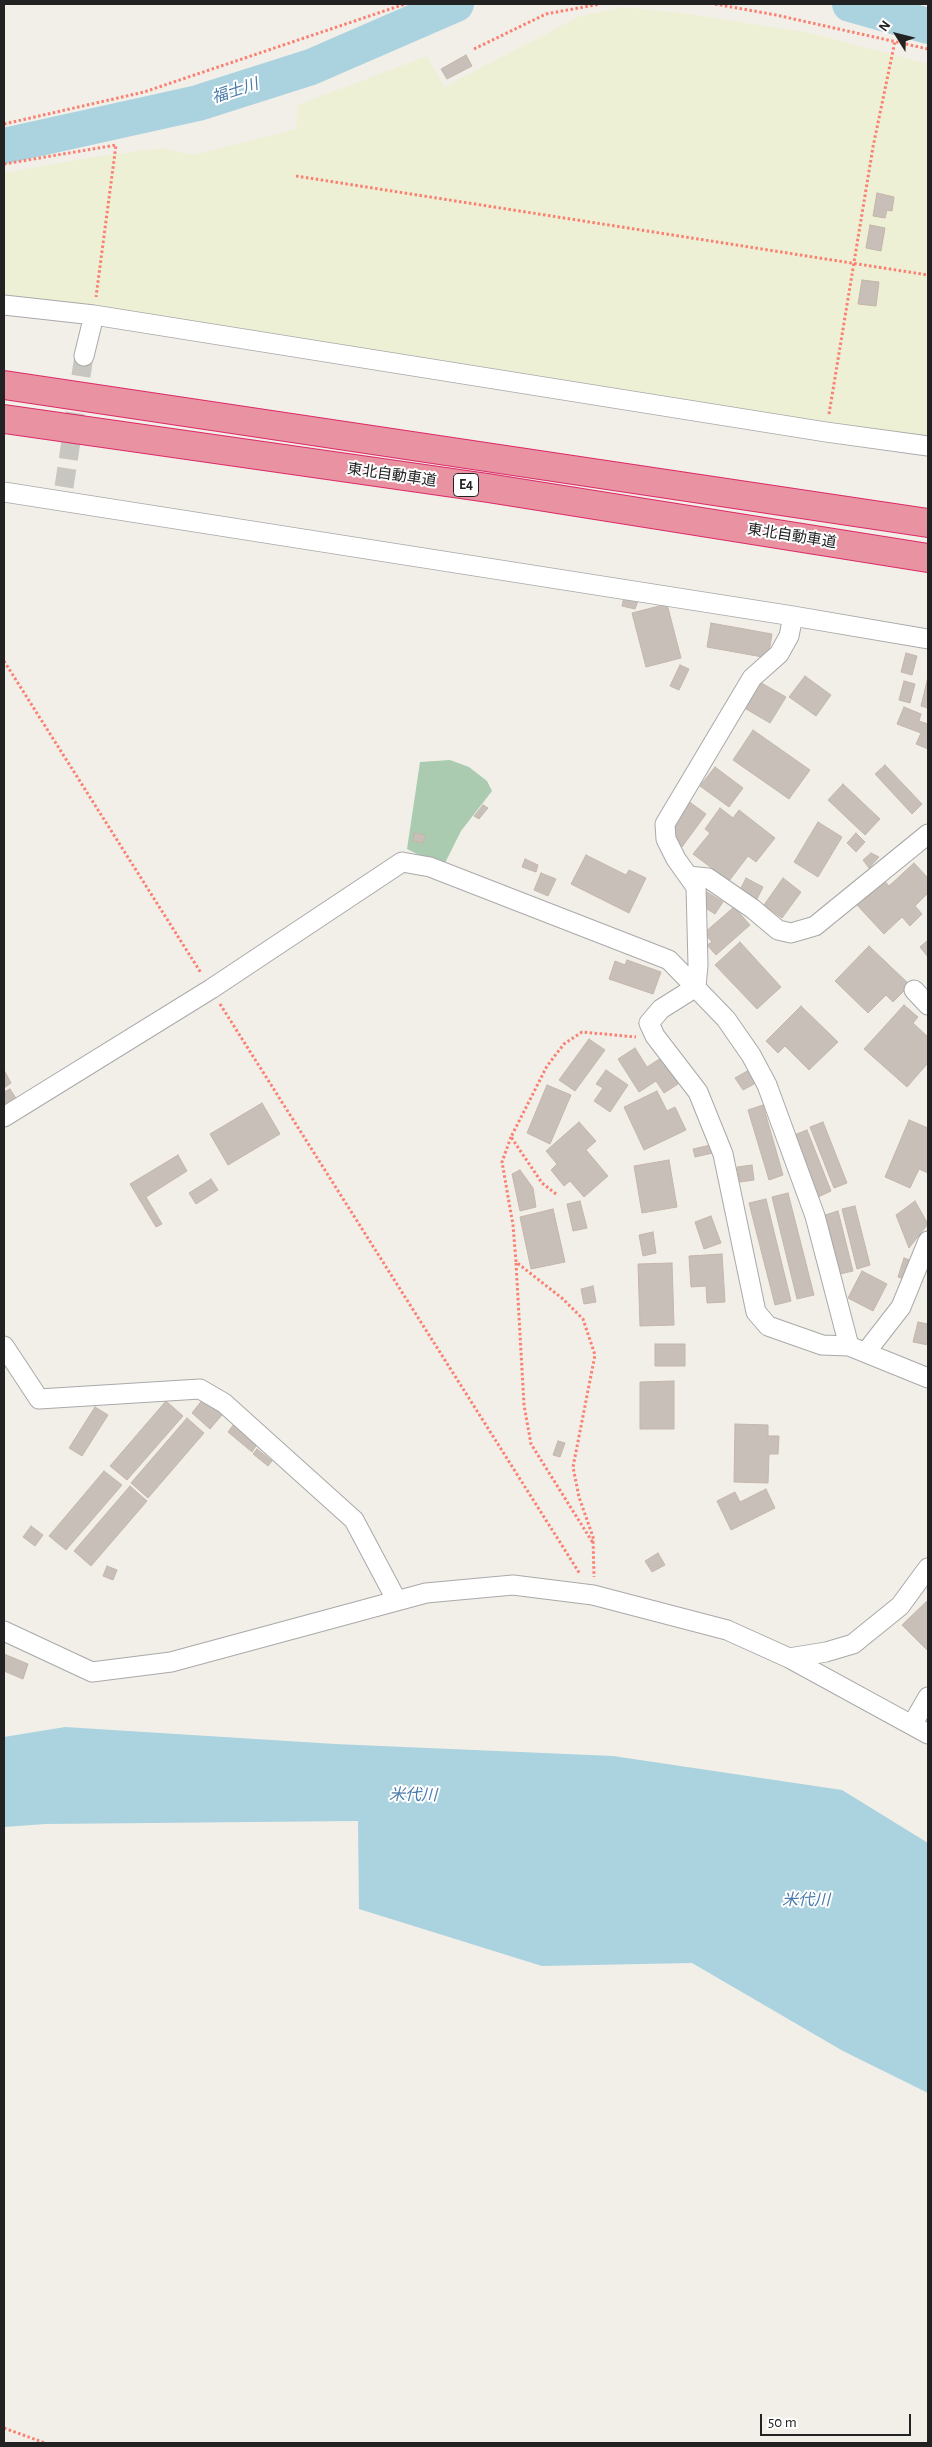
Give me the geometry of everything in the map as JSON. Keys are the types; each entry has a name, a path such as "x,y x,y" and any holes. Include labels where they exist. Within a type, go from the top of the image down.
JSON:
{"highway":[{"name":"東北自動車道","path":"4,385 928,523"},
{"name":"東北自動車道","path":"4,419 479,487 928,558"}],"street":[{"path":"4,305 94,316 826,432 928,446"},
{"path":"84,356 94,316"},
{"path":"4,492 62,494 928,639"},
{"path":"696,987 698,965 696,887 666,839 665,824 752,678 778,654 789,636 793,616"},
{"path":"688,876 708,878 753,909 778,930 791,933 814,926 928,834"},
{"path":"4,1117 211,989 402,862 430,867 669,960 726,1019 751,1055 767,1085 814,1216 857,1349"},
{"path":"696,987 661,1009 649,1023 658,1041 698,1092 723,1154 756,1312 768,1326 822,1345 857,1349 928,1378"},
{"path":"914,990 928,1005"},
{"path":"857,1349 901,1307 928,1241"},
{"path":"4,1346 39,1399 200,1389 224,1403 354,1520 397,1601"},
{"path":"789,1658 826,1652 853,1644 900,1606 928,1568"},
{"path":"4,1631 92,1672 171,1662 426,1593 514,1585 593,1595 727,1630 789,1658 920,1730 928,1698"}],"path":[{"path":"4,124 144,92 405,4"},
{"path":"474,50 546,14 600,4"},
{"path":"715,4 895,41 928,50"},
{"path":"826,432 873,147 895,41"},
{"path":"4,164 116,145 94,316"},
{"path":"296,176 928,275"},
{"path":"4,661 593,1595"},
{"path":"594,1544 531,1444 524,1404 513,1225 502,1162 511,1136 547,1066 564,1044 582,1032 658,1041"},
{"path":"511,1136 542,1184 556,1194"},
{"path":"516,1262 563,1299 583,1319 595,1355 573,1467 594,1544 593,1595"},
{"path":"4,2428 45,2443"}],"green space":[{"path":"621,7 682,13 811,33 928,64 928,439 4,304 4,173 93,157 163,148 193,155 296,129 297,105 427,56 444,87 578,17"},
{"path":"450,760 469,767 487,781 492,791 461,831 443,867 407,849 420,762"}],"water":[{"name":"米代川","path":"65,1727 335,1744 613,1756 842,1790 928,1843 928,2093 843,2051 692,1963 542,1966 359,1909 358,1821 46,1824 4,1827 4,1737"}],"building":[{"path":"466,55 472,66 447,79 441,69"},
{"path":"877,193 894,197 892,211 887,210 885,218 873,216"},
{"path":"870,225 885,228 881,251 866,248"},
{"path":"862,280 879,282 876,306 858,304"},
{"path":"624,597 638,601 635,609 622,606"},
{"path":"667,604 681,658 646,667 632,613"},
{"path":"711,623 772,634 768,658 707,647"},
{"path":"906,653 917,656 912,675 901,672"},
{"path":"680,665 689,669 679,690 670,686"},
{"path":"805,676 831,695 816,716 789,697"},
{"path":"928,677 928,708 921,706"},
{"path":"756,680 786,697 770,723 741,706"},
{"path":"904,681 915,684 910,703 899,700"},
{"path":"904,707 921,714 919,721 928,724 928,749 916,744 921,733 897,724"},
{"path":"753,730 810,770 789,799 733,760"},
{"path":"885,765 922,804 912,814 875,774"},
{"path":"715,767 743,788 729,807 700,786"},
{"path":"843,784 880,819 865,835 828,800"},
{"path":"687,800 706,814 682,847 669,838 669,826"},
{"path":"483,805 488,808 479,819 474,816"},
{"path":"720,808 733,818 739,810 775,838 756,862 748,856 729,881 693,854 710,833 705,829"},
{"path":"818,822 842,837 818,877 794,862"},
{"path":"414,833 425,835 423,843 413,841"},
{"path":"856,833 865,842 856,852 847,843"},
{"path":"871,853 879,857 869,868 863,860"},
{"path":"586,855 626,875 629,870 646,878 629,913 571,884"},
{"path":"525,859 538,865 536,872 522,867"},
{"path":"914,863 928,878 928,893 915,906 922,914 910,926 902,917 884,934 856,904 883,879 889,886"},
{"path":"541,873 556,879 548,896 534,890"},
{"path":"746,878 763,887 755,903 738,894"},
{"path":"783,878 801,892 782,918 764,905"},
{"path":"707,892 723,902 715,914 699,904"},
{"path":"734,907 750,925 716,955 707,945 712,942 704,933"},
{"path":"928,940 928,957 920,947"},
{"path":"740,942 781,987 757,1009 715,965"},
{"path":"869,946 910,985 893,1002 886,995 868,1013 835,981"},
{"path":"627,960 661,972 653,994 609,979 615,961 625,965"},
{"path":"904,1005 918,1017 913,1023 928,1037 928,1063 907,1087 864,1049"},
{"path":"801,1006 838,1042 809,1070 785,1046 778,1053 766,1041"},
{"path":"589,1039 605,1050 575,1091 559,1080"},
{"path":"635,1048 647,1067 661,1058 678,1084 664,1093 656,1081 639,1092 618,1059"},
{"path":"4,1070 11,1083 4,1088"},
{"path":"606,1070 628,1085 610,1112 594,1101 603,1088 596,1084"},
{"path":"749,1070 756,1083 743,1090 735,1078"},
{"path":"547,1085 571,1095 550,1144 527,1133"},
{"path":"10,1089 19,1103 4,1112 4,1092"},
{"path":"657,1091 667,1111 675,1107 686,1130 644,1150 624,1107"},
{"path":"262,1103 280,1134 228,1165 210,1134"},
{"path":"763,1105 783,1175 769,1180 748,1110"},
{"path":"909,1120 928,1128 928,1173 919,1169 910,1188 885,1177"},
{"path":"579,1122 596,1141 586,1150 608,1176 584,1197 570,1181 564,1186 551,1170 557,1164 546,1151"},
{"path":"823,1122 847,1183 834,1188 810,1127"},
{"path":"807,1130 831,1191 818,1197 794,1135"},
{"path":"711,1145 713,1153 695,1157 693,1149"},
{"path":"178,1155 187,1171 146,1197 162,1224 156,1227 130,1184"},
{"path":"669,1160 677,1207 642,1213 634,1166"},
{"path":"752,1165 754,1180 740,1182 737,1167"},
{"path":"520,1170 533,1188 536,1207 520,1211 512,1174"},
{"path":"211,1179 218,1190 196,1204 189,1193"},
{"path":"788,1193 814,1295 797,1299 772,1197"},
{"path":"766,1199 791,1301 775,1305 749,1203"},
{"path":"580,1201 587,1228 573,1231 567,1204"},
{"path":"915,1201 928,1224 909,1248 896,1215"},
{"path":"855,1206 870,1265 857,1269 842,1209"},
{"path":"553,1209 565,1262 531,1269 520,1217"},
{"path":"838,1211 853,1271 840,1274 825,1215"},
{"path":"711,1216 721,1243 704,1249 695,1222"},
{"path":"653,1232 656,1253 643,1256 639,1235"},
{"path":"722,1254 725,1302 707,1303 706,1286 691,1287 689,1256"},
{"path":"904,1258 912,1261 907,1280 898,1277"},
{"path":"672,1263 674,1325 640,1326 638,1264"},
{"path":"862,1271 887,1284 873,1311 848,1298"},
{"path":"593,1286 596,1302 584,1304 581,1289"},
{"path":"918,1322 928,1324 928,1345 913,1342"},
{"path":"655,1344 685,1344 685,1366 655,1366"},
{"path":"674,1381 674,1429 640,1429 640,1382"},
{"path":"203,1399 222,1415 210,1429 192,1413"},
{"path":"166,1401 183,1416 127,1480 110,1466"},
{"path":"95,1407 108,1415 82,1456 69,1448"},
{"path":"187,1418 204,1433 148,1498 131,1483"},
{"path":"234,1424 258,1443 252,1452 228,1432"},
{"path":"735,1424 768,1425 768,1436 779,1436 778,1454 769,1454 768,1483 734,1482"},
{"path":"558,1441 565,1443 560,1457 553,1455"},
{"path":"257,1449 272,1461 268,1466 253,1454"},
{"path":"104,1471 122,1485 66,1550 49,1536"},
{"path":"130,1486 147,1501 91,1566 74,1551"},
{"path":"766,1489 775,1508 731,1530 717,1501 735,1492 740,1502"},
{"path":"31,1526 43,1535 35,1546 23,1537"},
{"path":"658,1553 665,1565 652,1572 645,1561"},
{"path":"107,1566 117,1570 113,1580 103,1576"},
{"path":"928,1600 928,1649 927,1650 902,1625"},
{"path":"4,1654 28,1664 23,1679 4,1671"}],"waterway":[{"name":"福士川","path":"4,146 198,103 311,67 456,4"},
{"name":"福士川","path":"850,4 928,26"}],"tunnel":[{"path":"64,487 84,356"}]}
